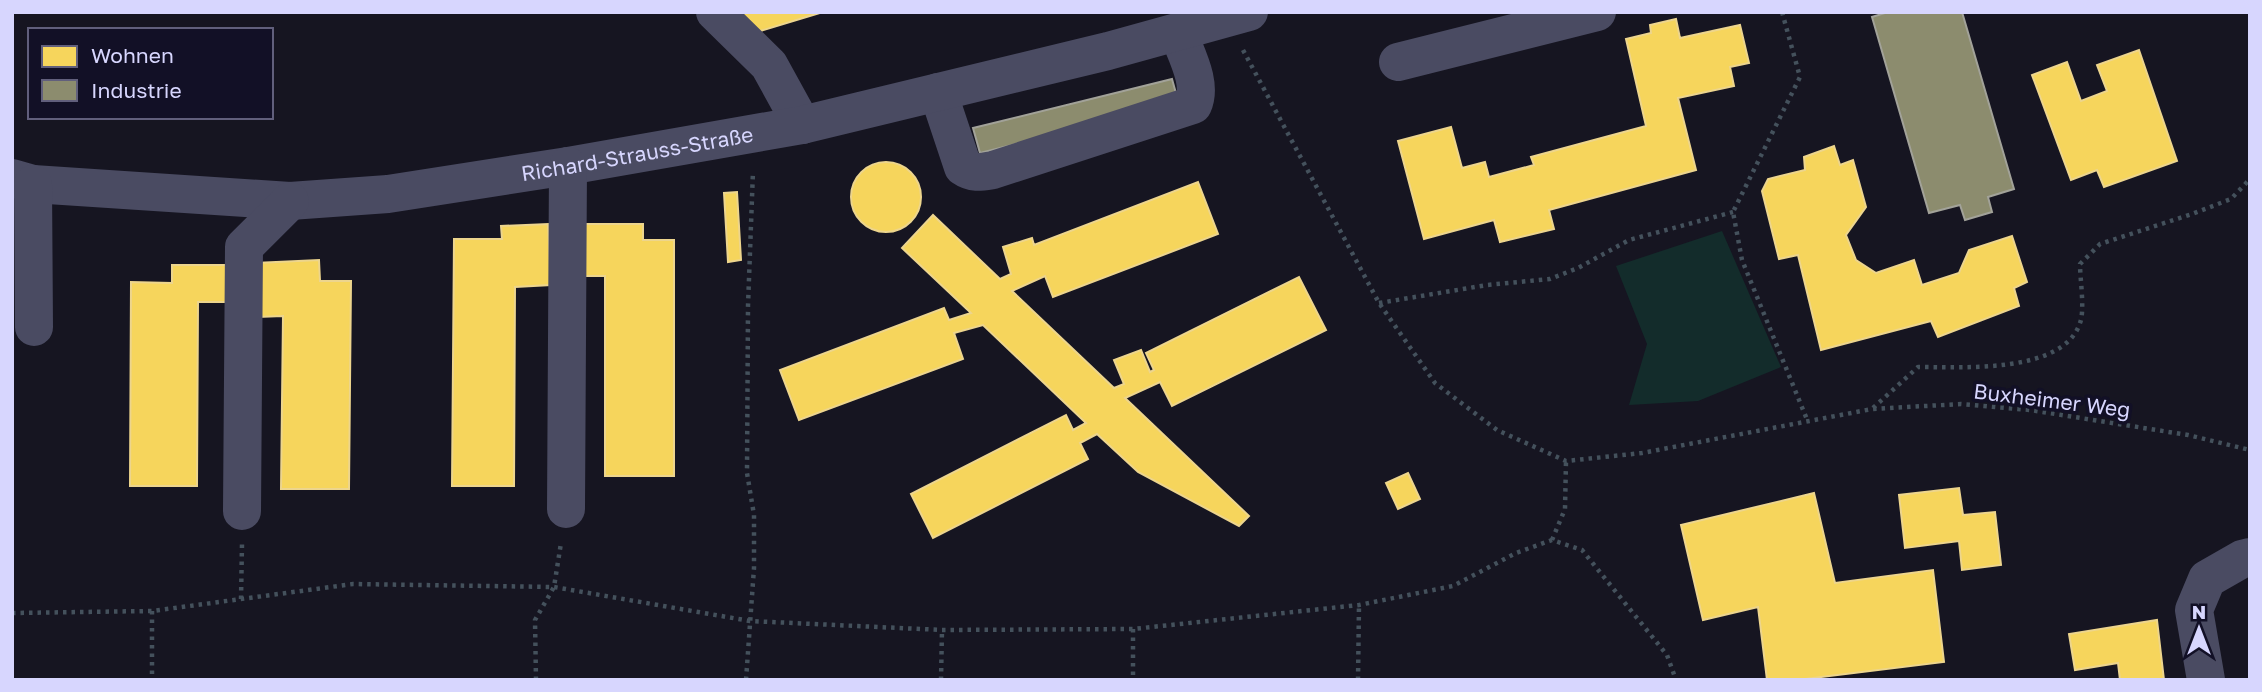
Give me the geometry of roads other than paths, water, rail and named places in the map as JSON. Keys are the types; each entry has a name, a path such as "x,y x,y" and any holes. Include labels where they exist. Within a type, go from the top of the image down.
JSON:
{"street":[{"path":"715,12 769,65 802,125"},
{"path":"1398,62 1597,12"},
{"name":"Richard-Strauss-Straße","path":"23,181 290,201 388,194 802,125 1238,15"},
{"path":"938,92 953,144 963,167 969,172 993,170 1194,105 1197,87 1178,32"},
{"path":"566,509 568,166"},
{"path":"23,181 34,327"},
{"path":"242,511 244,247 290,201"},
{"path":"2206,680 2194,610 2207,579 2250,557"}]}
